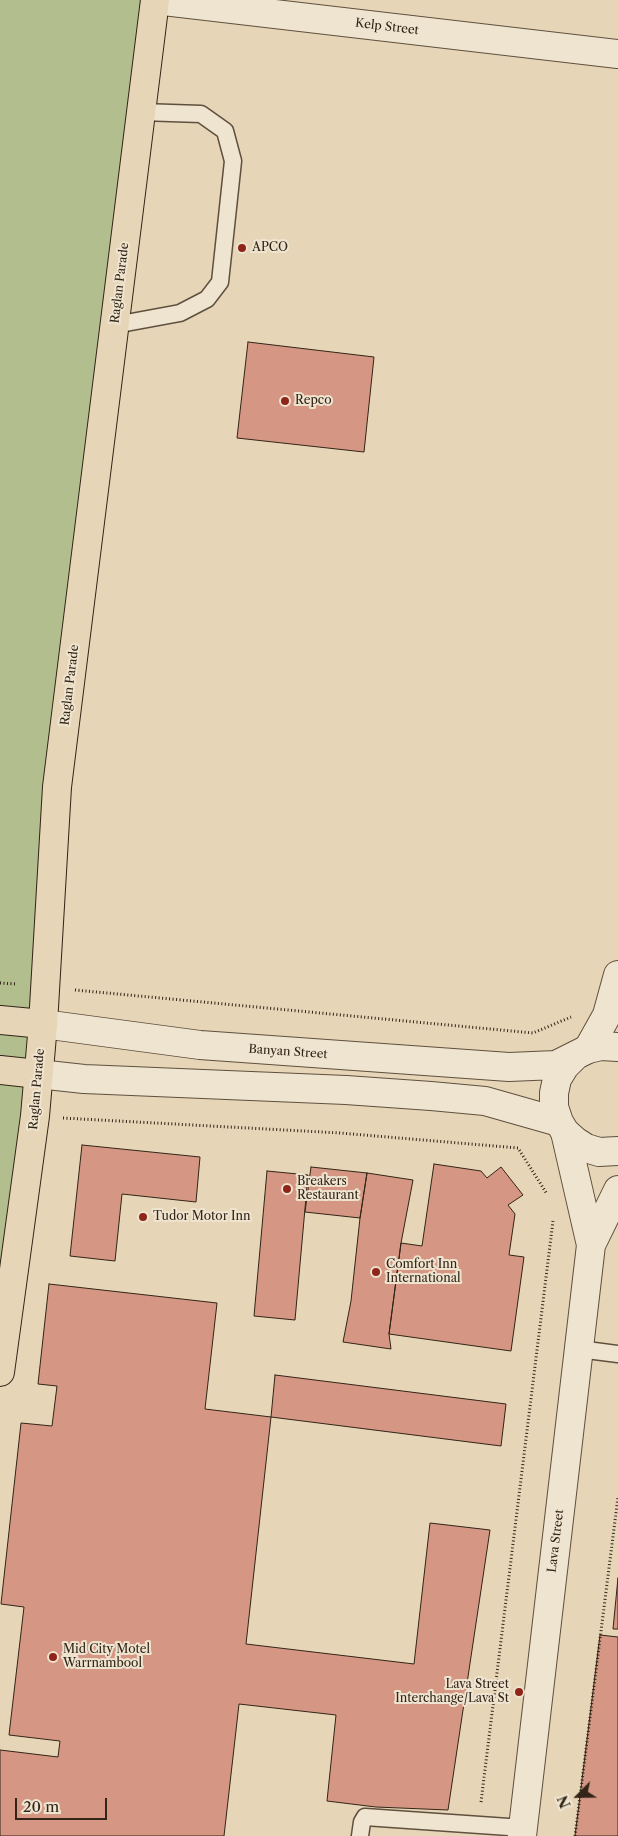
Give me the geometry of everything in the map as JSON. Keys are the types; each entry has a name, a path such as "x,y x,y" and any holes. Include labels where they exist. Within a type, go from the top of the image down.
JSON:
{"main road":[{"name":"Raglan Parade","path":"0,1372 35,1116 57,787 155,0"},
{"name":"Banyan Street","path":"0,1020 42,1024"},
{"path":"0,1070 38,1074"}],"street":[{"name":"Kelp Street","path":"155,0 618,54"},
{"path":"582,1052 607,1015 618,975"},
{"name":"Banyan Street","path":"42,1024 200,1045 508,1067 556,1065 582,1052 602,1046 618,1047"},
{"name":"Lava Street","path":"582,1052 565,1066 557,1079 554,1093 554,1108 562,1127 591,1245"},
{"path":"38,1074 84,1079 336,1089 485,1101 562,1127 575,1141 586,1148 599,1152 618,1151"},
{"name":"Lava Street","path":"522,1832 591,1245 618,1190"}],"lane":[{"path":"115,325 180,313 207,299 220,282 233,161 225,131 200,114 142,112"},
{"path":"579,1349 618,1354"},
{"path":"360,1836 364,1817 478,1825 522,1832"}],"path":[{"path":"45,987 533,1033 576,1014 607,1015"},
{"path":"35,1116 340,1133 518,1148 550,1200"},
{"path":"478,1825 554,1216"},
{"path":"575,1836 618,1497"}],"green space":[{"path":"0,0 155,0 0,1372"}],"building":[{"path":"248,342 374,357 364,452 237,438"},
{"path":"82,1145 200,1157 196,1202 122,1194 115,1261 70,1256"},
{"path":"434,1164 481,1171 487,1178 501,1167 523,1195 508,1205 515,1214 509,1255 524,1257 511,1351 389,1334 401,1243 422,1246"},
{"path":"311,1167 367,1173 360,1218 305,1212"},
{"path":"267,1171 308,1175 295,1320 254,1316"},
{"name":"Comfort Inn International","path":"367,1173 413,1180 401,1243 389,1334 391,1349 343,1342 351,1301"},
{"path":"49,1284 217,1303 205,1409 271,1417 246,1644 414,1664 430,1523 490,1530 448,1810 376,1807 327,1801 336,1715 239,1704 224,1836 0,1836 0,1750 58,1757 60,1741 9,1735 24,1607 1,1604 21,1423 52,1426 57,1386 38,1384"},
{"path":"275,1375 506,1404 501,1446 271,1417"},
{"path":"618,1578 618,1629 613,1629"},
{"path":"600,1635 618,1637 618,1836 575,1836"}],"place":[{"name":"APCO","path":"242,248"},
{"name":"Repco","path":"285,401"},
{"name":"Breakers Restaurant","path":"287,1189"},
{"name":"Tudor Motor Inn","path":"143,1217"},
{"name":"Comfort Inn International","path":"376,1272"},
{"name":"Mid City Motel Warrnambool","path":"53,1657"},
{"name":"Lava Street Interchange/Lava St","path":"519,1692"}]}
